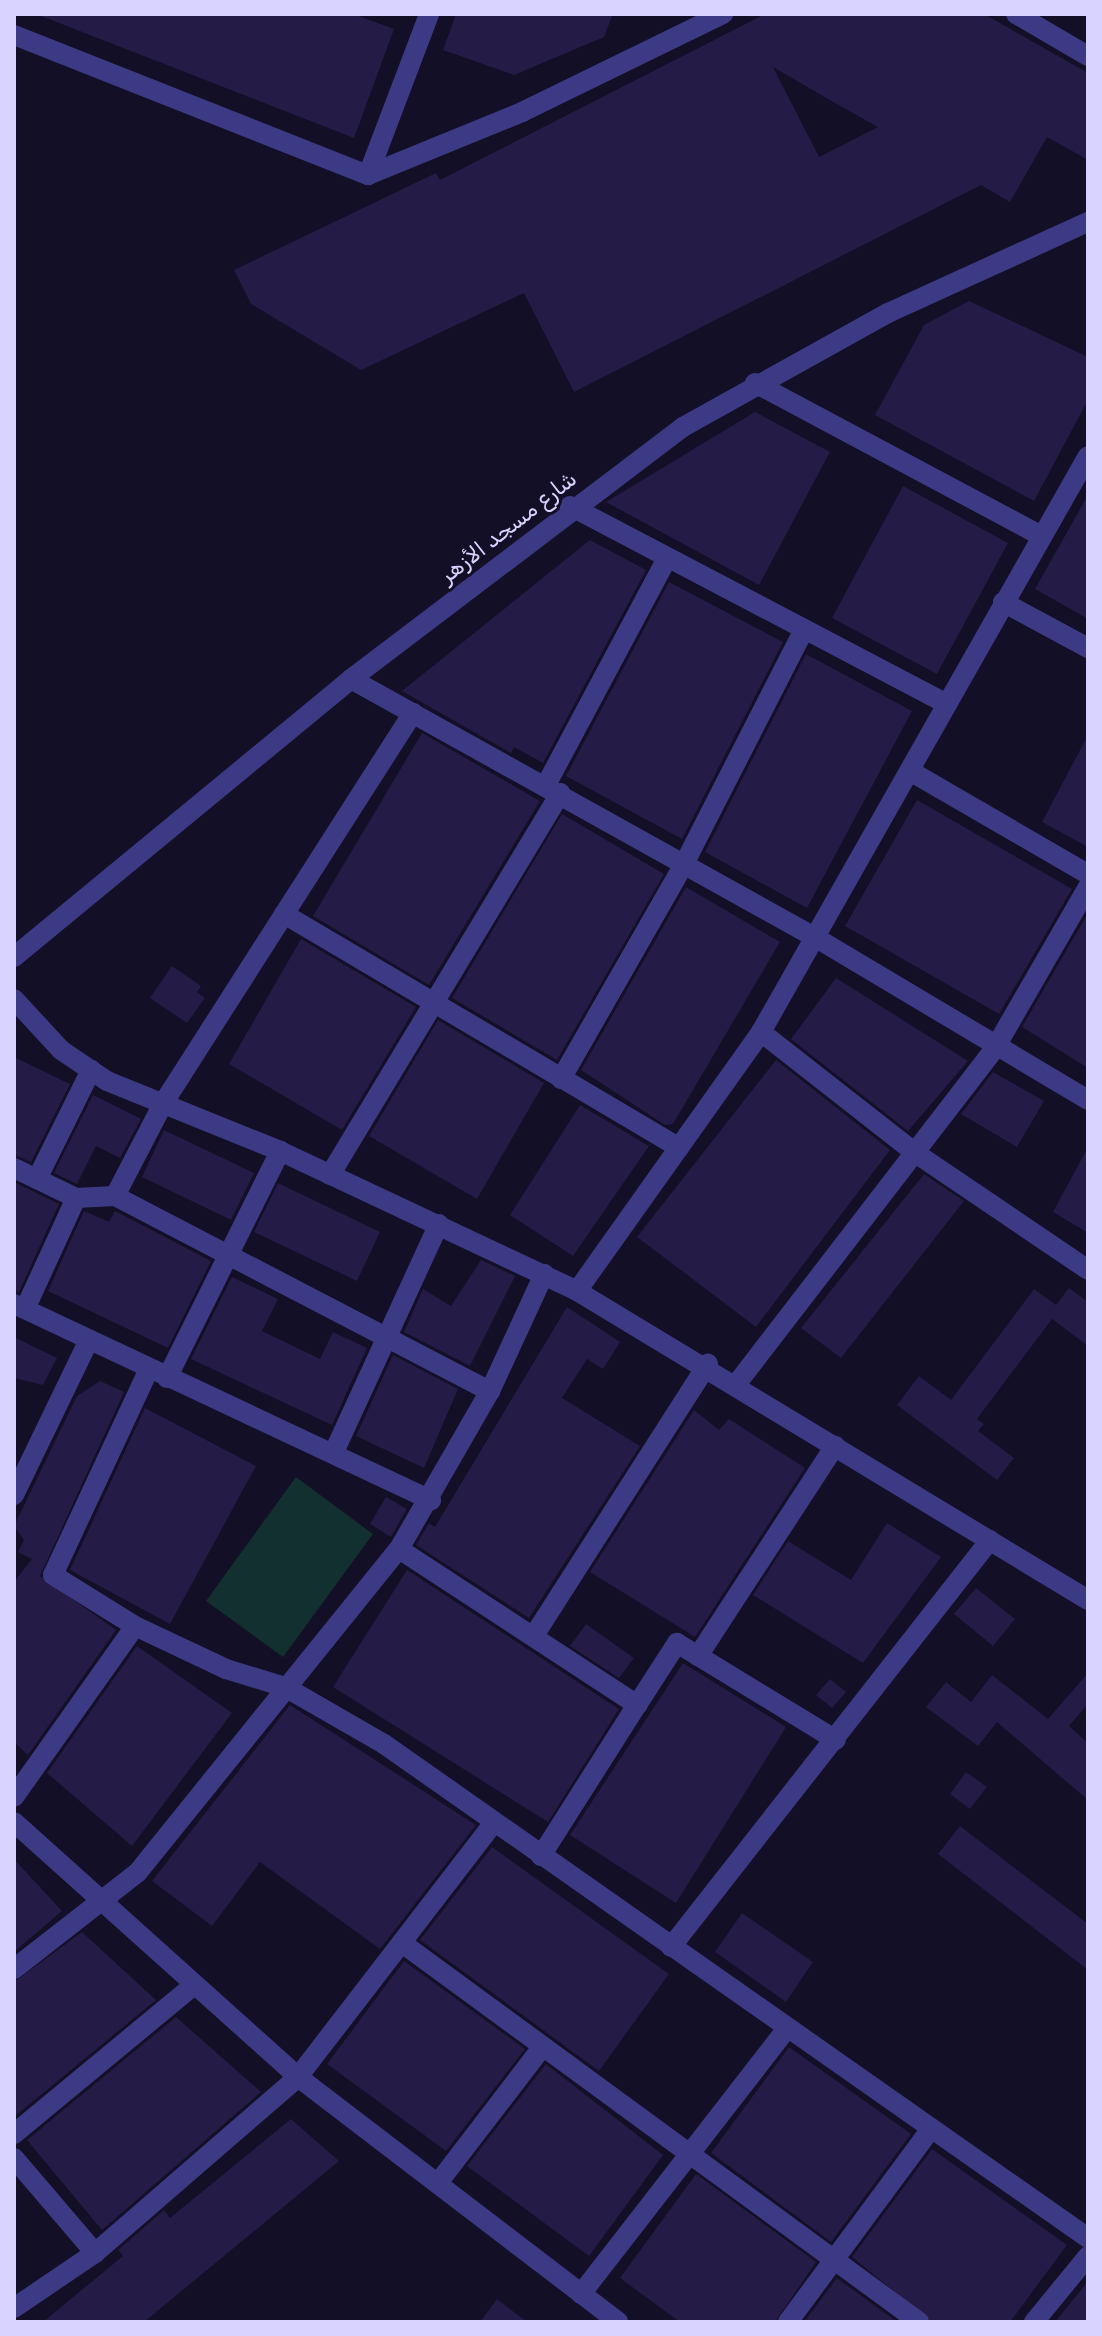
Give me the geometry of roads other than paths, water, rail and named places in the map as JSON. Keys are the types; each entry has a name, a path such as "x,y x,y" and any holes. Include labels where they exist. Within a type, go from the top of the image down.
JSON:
{"street":[{"path":"368,175 429,14"},
{"path":"14,35 368,175 522,112 723,14"},
{"path":"1016,14 1088,56"},
{"name":"شارع مسجد الأزهر","path":"14,957 351,679 570,506 755,383 1088,222"},
{"path":"755,383 1040,535"},
{"path":"577,1291 761,1032 818,939 1040,535 1088,456"},
{"path":"570,506 666,560 947,704"},
{"path":"330,1175 433,1003 553,789 666,560"},
{"path":"1003,602 1088,648"},
{"path":"561,1079 683,866 804,630"},
{"path":"351,679 818,939 995,1048 1088,1100"},
{"path":"115,1196 164,1102 413,713"},
{"path":"910,771 1088,874"},
{"path":"738,1382 995,1048 1088,887"},
{"path":"284,914 679,1148"},
{"path":"14,999 91,1070 280,1151 577,1291 738,1382 835,1446 1088,1600"},
{"path":"761,1032 914,1152 1088,1270"},
{"path":"37,1179 91,1070"},
{"path":"280,1151 230,1250 158,1374 53,1575 135,1626 226,1669 285,1687 384,1744 785,2031 1088,2238"},
{"path":"14,1168 76,1198 115,1196 230,1250 387,1338 490,1391"},
{"path":"76,1198 19,1306 431,1500"},
{"path":"334,1452 439,1224"},
{"path":"14,1969 96,1899 138,1872 399,1549 431,1500 490,1391 544,1274"},
{"path":"14,1495 89,1340"},
{"path":"535,1634 708,1364"},
{"path":"698,1656 835,1446"},
{"path":"671,1947 990,1540"},
{"path":"399,1549 535,1634 637,1705"},
{"path":"14,1797 135,1626"},
{"path":"541,1856 677,1643 836,1740"},
{"path":"14,1822 192,1987 298,2077 618,2322"},
{"path":"14,2308 95,2253 298,2077 493,1824"},
{"path":"402,1943 541,2049 835,2258 919,2322"},
{"path":"14,2134 192,1987"},
{"path":"581,2294 688,2152 785,2031"},
{"path":"438,2183 541,2049"},
{"path":"788,2322 930,2130"},
{"path":"14,2158 95,2253"},
{"path":"1034,2322 1088,2256"}]}
